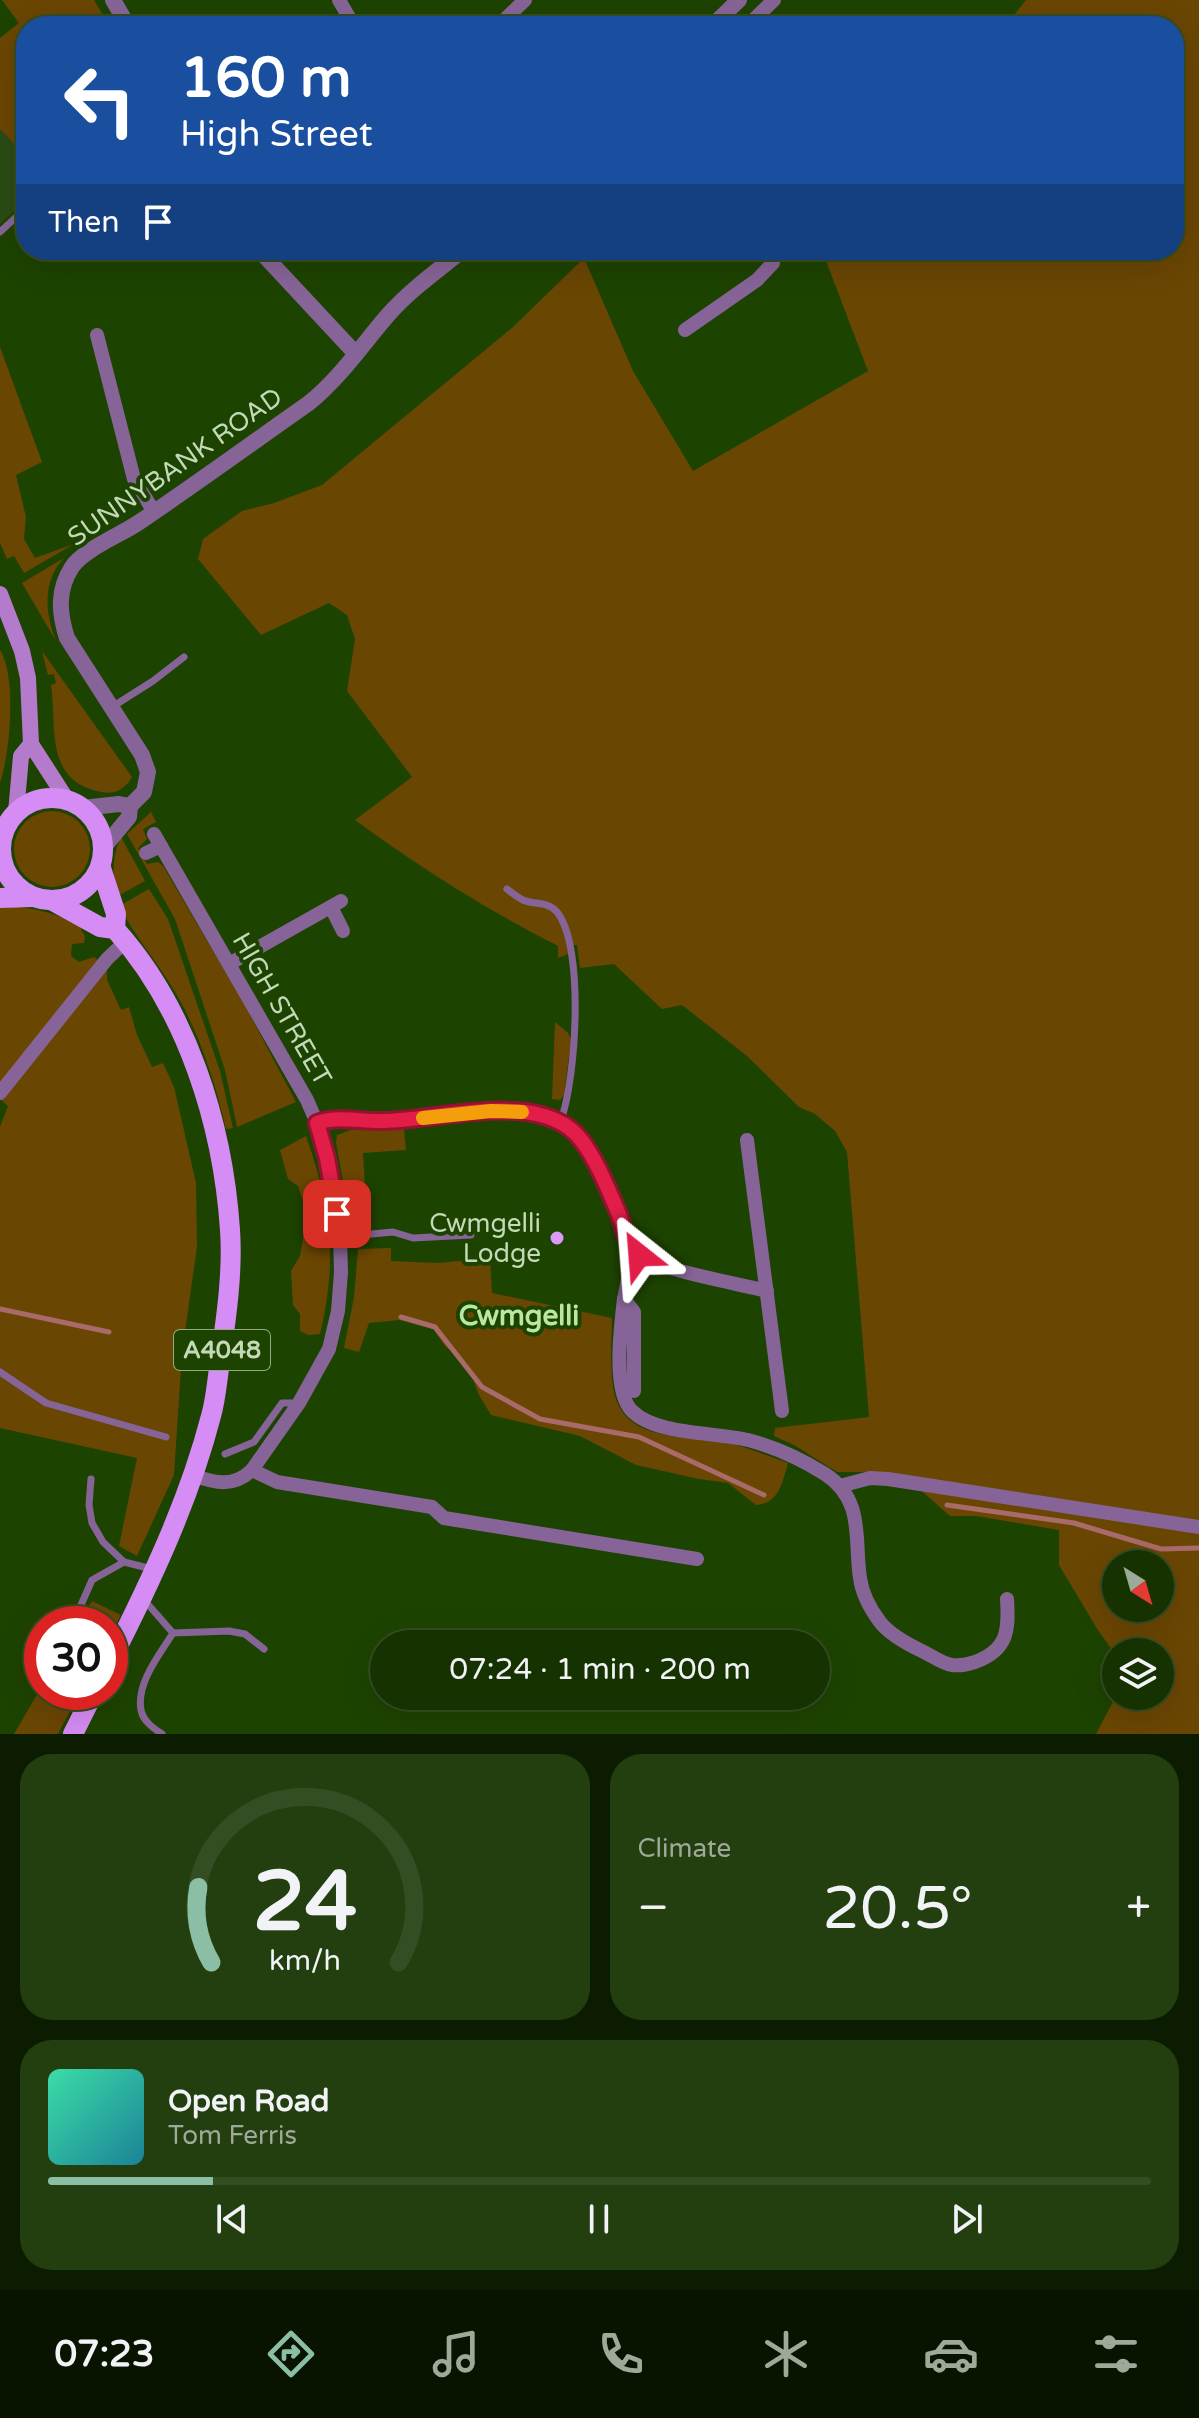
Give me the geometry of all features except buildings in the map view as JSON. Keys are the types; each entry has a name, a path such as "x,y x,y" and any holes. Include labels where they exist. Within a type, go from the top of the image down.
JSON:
{"main road":[{"path":"0,594 7,629 28,678 31,744 75,804"},
{"path":"16,813 21,756 31,744"},
{"path":"0,898 43,899 68,898 85,890 101,868 104,847 93,817 58,797 40,799 24,806 11,818 1,839 6,873 24,894 43,899 120,935"},
{"name":"A4048","path":"101,868 120,935 163,998 200,1080 219,1153 230,1228 231,1259 225,1331 212,1414 192,1475 143,1599 128,1628"},
{"path":"73,1734 85,1710"}],"street":[{"path":"508,16 525,0"},
{"path":"722,16 739,0"},
{"path":"757,16 774,0"},
{"path":"268,260 356,354"},
{"name":"SUNNYBANK ROAD","path":"104,847 129,817 130,806 144,792 148,772 142,755 67,638 61,621 63,585 76,562 154,512 309,403 328,387 411,292 451,260"},
{"path":"685,330 757,280 773,260"},
{"path":"97,335 134,479 154,512"},
{"path":"75,804 130,806"},
{"name":"HIGH STREET","path":"146,853 158,840 295,1078 317,1123 327,1158 340,1237 341,1272 338,1311 329,1349 299,1403 252,1470"},
{"path":"229,964 336,904 343,931"},
{"path":"0,1093 107,959 120,935"},
{"path":"317,1123 327,1119 381,1121 491,1111 538,1113 561,1120 585,1143 618,1212 632,1250 652,1262 767,1291"},
{"path":"747,1140 782,1411"},
{"path":"639,1255 628,1279 624,1299 620,1366 623,1393 631,1410 653,1424 745,1439 771,1447 827,1475 840,1486 857,1522 860,1579 868,1602 881,1624 911,1646 951,1665 970,1664 989,1657 1002,1644 1009,1624 1007,1599"},
{"path":"624,1299 634,1312 634,1391"},
{"path":"192,1475 229,1484 243,1479 252,1470 277,1482 432,1507 444,1518 697,1559"},
{"path":"840,1486 870,1478 888,1479 1199,1527"}],"lane":[{"path":"0,232 16,217"},
{"path":"112,707 184,657"},
{"path":"507,889 525,901 546,904 555,909 564,923 571,952 574,1049 568,1102 561,1120"},
{"path":"340,1237 393,1232 413,1238 471,1235"},
{"path":"0,1372 46,1403 166,1437"},
{"path":"225,1454 254,1442 282,1403 299,1403"},
{"path":"91,1479 89,1505 92,1523 103,1542 124,1562 154,1569"},
{"path":"81,1605 92,1580 124,1562"},
{"path":"143,1599 173,1633"},
{"path":"173,1633 214,1631 245,1634 264,1649"},
{"path":"162,1734 148,1724 141,1710 144,1687 152,1667 173,1633"}],"shaded area":[{"path":"2,0 94,0 103,16 16,16 16,19"},
{"path":"1026,0 1199,0 1199,1734 1096,1734 1109,1710 1174,1710 1174,1638 1104,1638 1059,1565 1059,1530 976,1516 950,1516 907,1478 872,1472 837,1472 774,1436 775,1428 869,1417 847,1152 835,1131 815,1114 799,1107 747,1056 682,1005 662,1009 614,964 580,968 577,945 567,945 568,954 558,958 558,946 454,887 355,820 412,777 347,691 355,639 347,615 329,603 261,635 198,559 203,539 242,511 322,485 513,327 582,260 585,260 633,371 693,471 868,371 826,260 1184,260 1184,16 1013,16"},
{"path":"16,25 16,146 0,129 0,38"},
{"path":"0,129 16,146 16,209 0,224"},
{"path":"0,347 42,462 16,475 26,517 24,539 35,558 74,544 24,573 14,556 7,559 0,543"},
{"path":"64,558 49,587 48,608 56,641 22,583"},
{"path":"0,650 9,678 10,715 7,753 0,783"},
{"path":"42,651 132,777 119,790 106,793 83,786 70,777 62,764 54,734 51,685 56,683 54,674 48,675"},
{"path":"60,811 73,817 84,828 90,849 88,864 73,881 60,887 44,887 31,881 16,864 14,841 20,828 37,813"},
{"path":"151,812 156,822 143,829 147,839 138,848 147,864 158,862 163,866 243,1002 296,1102 237,1127 225,1070 175,919 127,834"},
{"path":"121,837 145,881 116,897 114,867"},
{"path":"149,889 168,919 220,1071 233,1128 226,1129 205,1057 183,1006 119,906"},
{"path":"0,906 42,911 82,926 84,943 72,944 71,956 79,962 94,957 107,968 107,980 121,1010 129,1007 137,1035 152,1067 163,1063 174,1087 196,1183 197,1247 182,1353 174,1475 137,1556 119,1546 137,1458 0,1428 0,1127 8,1106 0,1099"},
{"path":"555,1022 568,1033 571,1040 564,1095 560,1100 552,1099"},
{"path":"404,1129 406,1150 363,1153 366,1203 347,1205 337,1135 351,1130"},
{"path":"306,1136 326,1210 330,1257 326,1307 320,1334 308,1335 300,1331 300,1314 293,1305 291,1271 300,1256 307,1215 298,1186 288,1179 280,1150"},
{"path":"391,1248 391,1261 438,1263 490,1258 492,1293 612,1318 613,1385 618,1404 627,1417 654,1432 736,1445 788,1463 775,1496 756,1505 728,1483 636,1465 580,1436 491,1415 467,1364 445,1346 433,1329 399,1320 369,1323 359,1352 344,1348 354,1297 358,1249"},
{"path":"28,1710 71,1710 58,1734 14,1734"}],"waterway":[{"path":"0,1309 109,1332"},
{"path":"401,1317 435,1327 482,1387 540,1419 639,1437 764,1495"},
{"path":"947,1505 1074,1523 1161,1549 1199,1548"}],"slow traffic":[{"path":"423,1118 491,1111 522,1112"}],"place":[{"name":"Cwmgelli Lodge","path":"557,1238"}],"district":[{"name":"Cwmgelli","path":"519,1316"}],"route":[{"path":"337,1214 317,1123 327,1119 381,1121 491,1111 538,1113 561,1120 585,1143 618,1212 632,1250 639,1255"}]}
